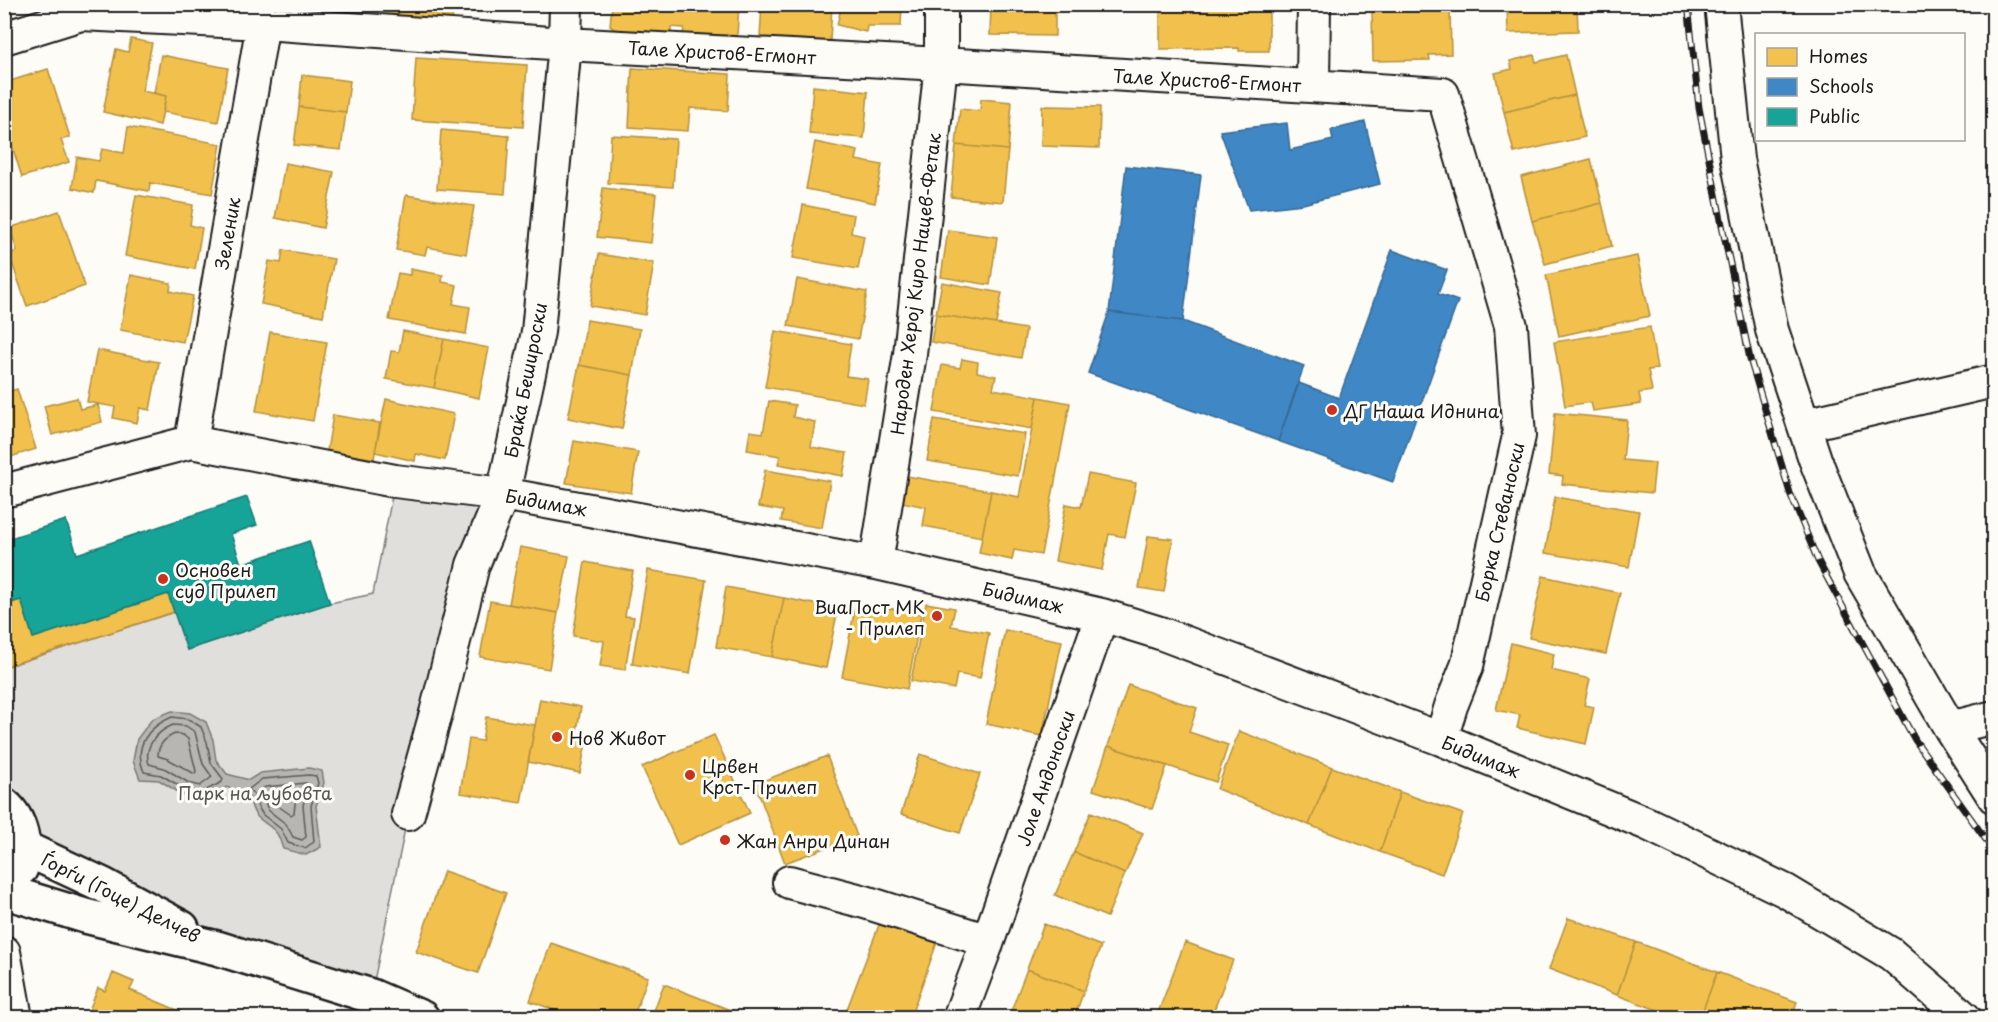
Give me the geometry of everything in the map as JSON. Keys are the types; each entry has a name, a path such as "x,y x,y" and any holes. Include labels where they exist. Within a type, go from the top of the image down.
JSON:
{"main road":[{"path":"4,805 10,809 19,828 24,848 18,879 7,896"},
{"name":"Ѓорѓи (Гоце) Делчев","path":"24,848 103,885 217,948"},
{"name":"Ѓорѓи (Гоце) Делчев","path":"7,896 217,948 371,996 422,1017"}],"street":[{"name":"Браќа Бешироски","path":"408,814 473,565 503,494 538,332 565,44 566,4"},
{"name":"Народен Херој Киро Нацев-Фетак","path":"876,563 910,354 941,64 941,4"},
{"path":"1313,86 1314,4"},
{"path":"1721,4 1737,159 1772,330 1804,425 1860,573 1950,728 1994,797"},
{"name":"Тале Христов-Егмонт","path":"4,38 81,14 1443,94"},
{"name":"Зеленик","path":"191,442 262,23"},
{"name":"Борка Стеваноски","path":"1441,739 1467,666 1519,436 1511,326 1443,94"},
{"path":"1804,425 1994,381"},
{"name":"Бидимаж","path":"4,491 191,442 395,481 503,494 876,563 1102,615 1160,633 1441,739 1648,824 1786,891 1891,954 1965,1017"},
{"name":"Јоле Андоноски","path":"959,1017 988,941 1102,615"},
{"path":"1950,728 1994,717"},
{"path":"789,882 865,902 988,941"},
{"path":"4,952 16,1017"}],"green space":[{"name":"Парк на љубовта","path":"395,481 503,494 408,814 371,996 217,948 24,848 5,805 5,667 174,612 187,650 330,603 373,594"}],"water":[{"path":"172,711 190,713 206,722 213,740 216,760 227,774 249,780 260,773 309,768 322,771 324,783 316,806 321,847 306,855 283,849 276,833 256,815 249,797 227,787 200,801 183,795 159,780 140,779 133,761 137,739 152,719"}],"building: Homes":[{"path":"4,4 24,4 4,11"},
{"path":"383,4 453,4 452,23 382,16"},
{"path":"612,4 739,4 737,36 683,34 684,28 671,27 671,33 663,33 663,36 619,32 610,26"},
{"path":"762,4 832,4 830,42 760,38"},
{"path":"842,4 902,4 901,26 867,26 866,32 837,25"},
{"path":"991,4 1055,4 1055,36 990,35"},
{"path":"1084,4 1125,4 1125,8 1084,6"},
{"path":"1160,4 1269,4 1269,51 1239,51 1239,48 1160,49"},
{"path":"1507,4 1577,4 1578,31 1508,33"},
{"path":"1450,8 1451,54 1429,55 1430,60 1373,61 1372,10"},
{"path":"131,39 152,43 142,91 166,96 160,125 103,112 116,49 128,52"},
{"path":"161,55 228,68 218,122 163,112 166,96 154,93"},
{"path":"1534,55 1536,62 1566,55 1575,95 1504,112 1495,73 1512,69 1510,61"},
{"path":"416,58 527,65 523,127 412,120"},
{"path":"632,68 730,74 728,111 690,108 688,131 629,127"},
{"path":"48,69 70,137 61,140 69,162 22,177 4,121 4,83"},
{"path":"302,75 350,81 346,112 299,107"},
{"path":"813,86 868,92 864,138 809,134"},
{"path":"1575,95 1585,137 1514,153 1504,112"},
{"path":"981,99 1012,102 1008,150 956,145 960,109 980,111"},
{"path":"1042,106 1100,107 1099,148 1041,146"},
{"path":"299,107 346,112 341,150 294,145"},
{"path":"128,127 221,144 212,194 150,183 149,191 96,181 94,193 72,188 77,157 99,161 102,149 124,153"},
{"path":"441,130 509,136 505,194 437,189"},
{"path":"611,135 676,139 673,187 608,183"},
{"path":"815,142 858,151 856,160 882,165 875,203 806,189"},
{"path":"956,145 1008,150 1003,202 951,197"},
{"path":"1591,159 1602,203 1532,221 1521,177"},
{"path":"285,163 334,172 323,228 275,218"},
{"path":"603,188 656,194 651,243 597,237"},
{"path":"136,195 193,205 190,225 202,228 195,269 125,256"},
{"path":"406,195 474,206 466,254 427,247 425,255 396,250"},
{"path":"1602,203 1612,246 1545,264 1532,221"},
{"path":"803,205 854,215 851,233 864,236 858,269 793,258"},
{"path":"59,211 85,286 27,306 9,254 17,251 10,228"},
{"path":"948,230 997,237 990,285 941,277"},
{"path":"283,250 334,259 323,316 261,304 269,261 281,263"},
{"path":"599,254 654,263 645,315 590,306"},
{"path":"1637,256 1650,316 1559,336 1546,275"},
{"path":"410,269 443,275 442,282 457,285 453,304 470,307 466,334 389,320 398,273 410,275"},
{"path":"131,275 171,283 170,291 193,296 183,342 120,330"},
{"path":"797,279 867,292 858,339 788,326"},
{"path":"942,282 1002,293 996,324 936,314"},
{"path":"936,314 1026,329 1021,358 931,342"},
{"path":"587,320 640,329 632,375 579,365"},
{"path":"1650,327 1657,369 1648,370 1652,391 1639,393 1641,404 1593,411 1591,402 1565,406 1554,342"},
{"path":"403,331 444,339 434,388 386,379 391,351 399,352"},
{"path":"775,331 851,344 846,376 868,379 864,404 765,387"},
{"path":"270,332 327,342 313,421 256,411"},
{"path":"444,339 489,348 479,398 434,388"},
{"path":"97,350 159,362 150,410 140,408 137,423 113,418 115,407 87,402"},
{"path":"962,359 978,362 977,372 996,376 993,389 1038,397 1032,429 934,412 942,365 960,368"},
{"path":"579,365 632,375 622,429 568,418"},
{"path":"17,389 36,449 4,459 4,393"},
{"path":"1038,397 1070,403 1041,555 1014,550 1012,560 979,553 991,491 1019,497"},
{"path":"77,398 80,409 98,405 102,422 52,435 44,406"},
{"path":"386,399 454,414 445,460 416,454 415,461 375,452"},
{"path":"769,401 795,405 793,417 815,422 811,447 847,453 843,476 778,464 780,456 747,450 750,431 763,433"},
{"path":"1555,413 1627,420 1623,460 1655,463 1652,493 1562,484 1563,476 1549,474"},
{"path":"333,415 380,423 374,459 327,451"},
{"path":"934,419 1025,434 1018,476 927,461"},
{"path":"574,441 638,452 631,493 566,483"},
{"path":"765,470 830,481 822,528 781,521 783,511 758,507"},
{"path":"1088,474 1136,483 1125,537 1109,534 1102,570 1055,561 1066,504 1081,507"},
{"path":"907,476 991,491 982,537 923,526 926,507 902,502"},
{"path":"1555,497 1639,511 1629,567 1545,553"},
{"path":"1148,536 1173,539 1164,592 1139,588"},
{"path":"520,547 569,556 558,613 509,604"},
{"path":"585,562 633,571 625,616 634,617 625,670 600,666 604,641 573,636"},
{"path":"648,570 706,580 690,674 632,664"},
{"path":"1543,576 1620,593 1606,654 1529,638"},
{"path":"726,587 784,598 772,657 716,647"},
{"path":"168,594 174,612 4,667 4,605 21,600 33,638"},
{"path":"784,598 838,609 826,668 772,657"},
{"path":"490,601 558,613 549,669 480,657"},
{"path":"856,602 921,614 907,689 842,677"},
{"path":"926,603 955,608 951,626 989,633 980,678 957,674 954,689 911,681"},
{"path":"1005,630 1062,641 1042,736 986,724"},
{"path":"1511,643 1554,654 1551,670 1590,679 1584,705 1594,707 1586,744 1517,728 1520,715 1496,710"},
{"path":"1128,685 1197,708 1189,732 1228,745 1216,782 1108,746"},
{"name":"Нов Живот","path":"540,699 581,707 576,736 587,738 580,773 528,762"},
{"path":"486,717 535,725 521,803 460,793 469,739 482,741"},
{"path":"1239,731 1332,767 1309,825 1217,789"},
{"path":"714,735 750,813 678,845 642,767"},
{"path":"1108,746 1167,766 1152,809 1093,790"},
{"path":"920,754 980,774 960,833 901,814"},
{"path":"827,756 857,836 785,863 755,784"},
{"path":"1332,767 1400,792 1380,852 1309,825"},
{"path":"1400,792 1463,814 1442,874 1380,852"},
{"path":"1091,812 1143,833 1125,874 1074,852"},
{"path":"1074,852 1125,874 1107,917 1055,895"},
{"path":"444,871 506,893 478,973 416,952"},
{"path":"882,917 939,937 910,1018 869,1018 847,1009"},
{"path":"1568,918 1636,942 1617,995 1549,969"},
{"path":"1044,924 1101,946 1084,991 1027,969"},
{"path":"1185,942 1233,960 1211,1018 1156,1018"},
{"path":"1636,942 1717,972 1700,1018 1679,1018 1617,995"},
{"path":"551,943 648,977 633,1018 576,1018 530,1001"},
{"path":"1027,969 1084,991 1074,1018 1027,1018 1011,1011"},
{"path":"1717,972 1797,1002 1791,1018 1700,1018"},
{"path":"113,973 134,982 130,990 196,1018 86,1018 98,988 105,991"},
{"path":"664,984 738,1013 737,1018 651,1018"},
{"path":"847,1009 869,1018 844,1018"},
{"path":"1350,1010 1369,1018 1347,1018"}],"building: Schools":[{"path":"1365,122 1380,184 1303,204 1249,210 1220,131 1287,123 1290,150 1333,140 1331,130"},
{"path":"1126,166 1201,175 1183,321 1109,312"},
{"path":"1392,250 1447,270 1438,294 1458,301 1393,482 1278,441 1299,383 1339,398"},
{"path":"1109,312 1183,321 1304,366 1278,441 1088,373"}],"building: Public":[{"name":"Основен суд Прилеп","path":"247,497 257,525 231,534 241,564 309,541 330,603 187,650 168,594 33,638 21,600 4,605 4,540 66,520 77,554"}],"railway":[{"path":"1688,4 1699,108 1724,235 1750,359 1790,493 1818,561 1915,740 1994,851"}],"place":[{"name":"ДГ Наша Иднина","path":"1332,410"},
{"name":"Основен суд Прилеп","path":"163,579"},
{"name":"ВиаПост МК - Прилеп","path":"937,616"},
{"name":"Нов Живот","path":"557,737"},
{"name":"Црвен Крст-Прилеп","path":"690,775"},
{"name":"Жан Анри Динан","path":"725,840"}]}
